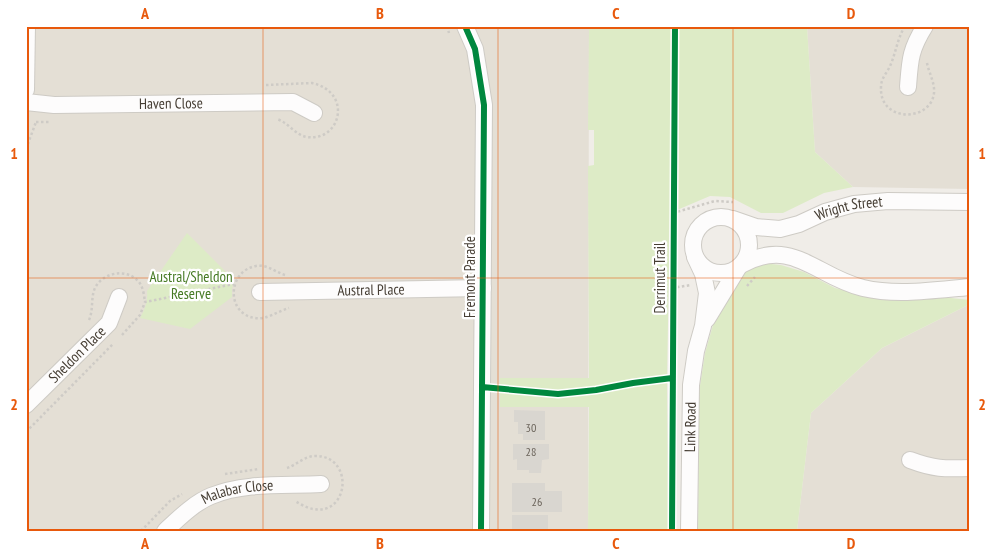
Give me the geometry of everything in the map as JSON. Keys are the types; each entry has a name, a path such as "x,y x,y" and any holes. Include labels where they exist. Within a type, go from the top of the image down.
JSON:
{"street":[{"path":"26,90 27,26"},
{"name":"Fremont Parade","path":"465,26 480,72 484,105 482,531"},
{"path":"908,87 910,57 913,47 925,26"},
{"name":"Haven Close","path":"26,102 54,105 293,102 314,113"},
{"name":"Wright Street","path":"736,212 756,228 780,229 799,224 825,212 854,204 888,201 970,202"},
{"path":"740,266 748,254 749,240 736,212 703,223 694,236 693,247 695,257 701,265 714,272 729,272 740,266 751,260 778,254 807,262 838,280 862,288 885,292 970,287"},
{"name":"Link Road","path":"689,531 691,385 707,298 706,284 695,257"},
{"name":"Link Road","path":"703,326 740,266"},
{"name":"Austral Place","path":"260,292 483,288"},
{"name":"Sheldon Place","path":"26,405 109,323 119,297"},
{"path":"910,460 940,470 970,468"},
{"name":"Malabar Close","path":"165,531 183,514 210,497 240,487 321,484"}],"path":[{"path":"673,213 715,201 729,201 736,212"},
{"path":"746,288 756,277 769,270 767,255"},
{"path":"26,432 140,315 145,302 139,281 131,275 121,273 103,278 93,293 92,314 88,323"},
{"path":"145,302 234,284"},
{"path":"672,288 706,284"}],"shaded area":[{"path":"26,26 589,26 588,531 26,531"},
{"path":"807,26 970,26 970,189 853,187 815,152"},
{"path":"970,304 970,531 797,531 811,413 882,348"}],"green space":[{"path":"589,26 807,26 815,152 853,187 824,193 783,213 761,213 730,197 710,196 670,213 667,379 668,531 588,531 589,407 500,407 500,378 589,378 588,166 594,165 594,130 588,130"},
{"name":"Austral/Sheldon Reserve","path":"187,233 234,280 232,297 190,329 140,318 146,305 147,291"},
{"path":"762,263 781,265 804,272 835,288 851,292 941,297 970,300 970,304 882,348 811,413 797,531 698,531 699,392 705,353 713,325 734,286 743,273"}],"building":[{"path":"514,410 545,411 545,440 523,440 523,434 518,434 518,422 514,422"},
{"path":"513,444 549,444 549,459 542,460 541,473 517,470 517,459 513,460"},
{"path":"512,483 545,483 545,491 562,491 562,512 512,512"},
{"path":"512,515 548,515 548,531 516,531 516,529 512,529"}],"cycle path":[{"path":"465,26 475,49 484,105 481,531"},
{"name":"Derrimut Trail","path":"672,531 675,26"},
{"path":"482,387 558,394 672,378"}]}
